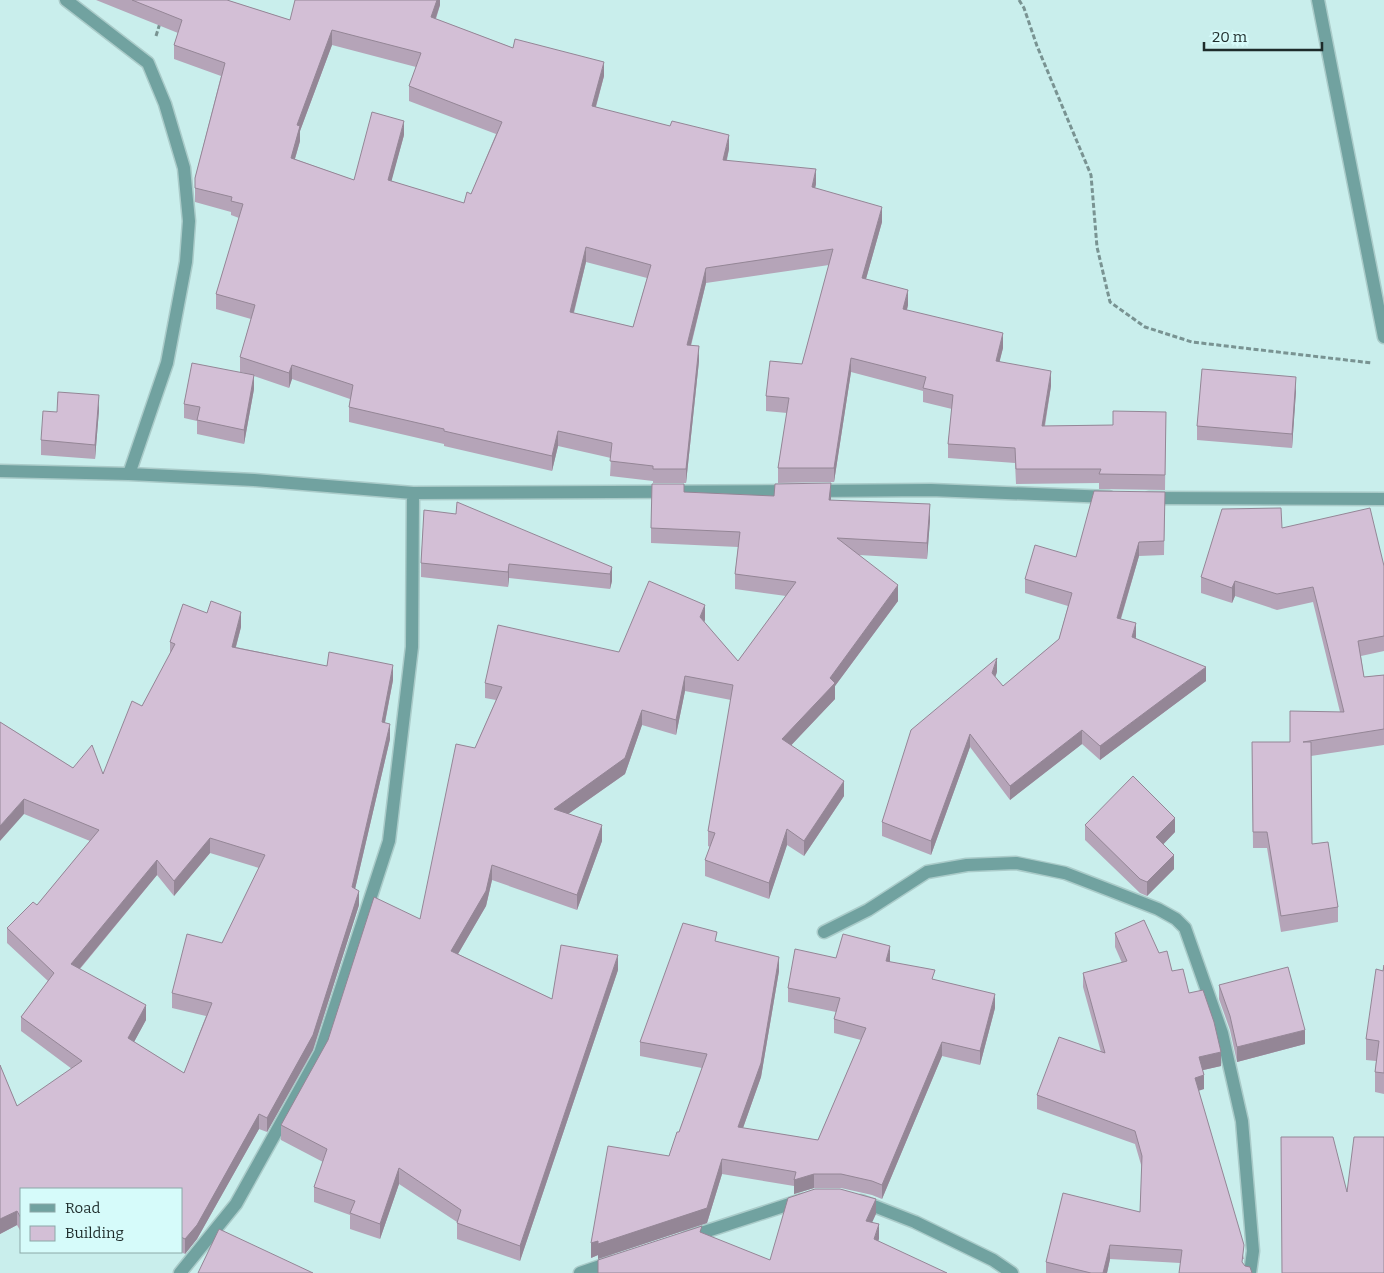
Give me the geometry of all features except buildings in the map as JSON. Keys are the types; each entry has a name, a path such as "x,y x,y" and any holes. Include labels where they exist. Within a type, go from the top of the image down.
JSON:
{"street":[{"path":"66,0 148,63 165,104 184,168 189,221 186,262 167,363 129,474"},
{"path":"1318,0 1384,337"},
{"path":"0,471 129,474 254,480 413,493 931,490 1119,498"},
{"path":"180,1273 236,1204 320,1052 389,841 412,647 413,493"},
{"path":"1139,498 1384,499"},
{"path":"824,932 868,910 927,872 967,865 1016,863 1065,873 1158,909 1176,919 1185,928 1222,1033 1242,1122 1253,1251 1250,1273"},
{"path":"672,1243 814,1196"},
{"path":"848,1198 870,1203 915,1222 993,1260 1012,1273"},
{"path":"580,1273 626,1258"}],"path":[{"path":"1019,0 1024,8 1037,46 1091,175 1097,247 1110,302 1145,327 1192,342 1374,363"},
{"path":"148,63 162,18"}]}
